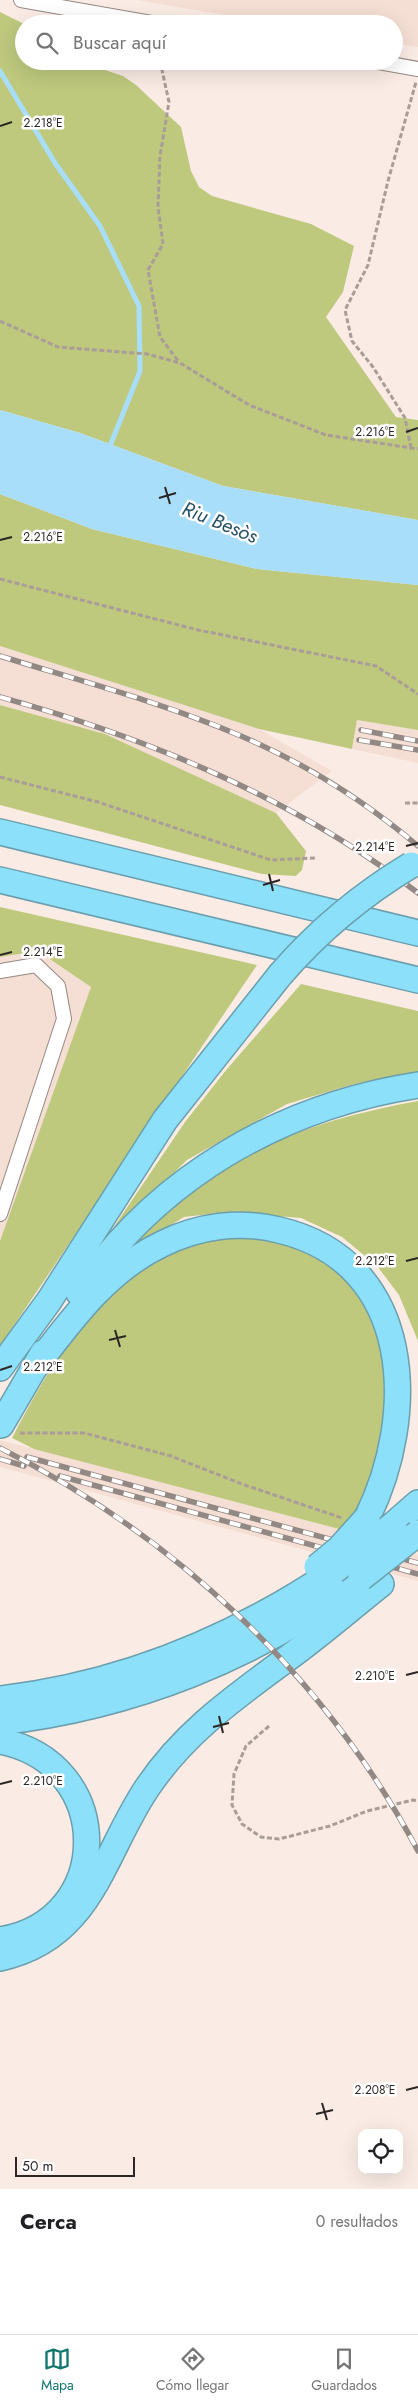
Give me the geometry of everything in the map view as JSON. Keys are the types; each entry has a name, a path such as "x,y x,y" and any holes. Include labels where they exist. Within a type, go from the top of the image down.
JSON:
{"highway":[{"path":"0,832 418,933"},
{"path":"0,1368 49,1301 165,1120 280,976 321,932 352,905 414,864"},
{"path":"0,880 418,980"},
{"path":"4,1428 36,1366 76,1298 109,1252 148,1210 185,1180 254,1137 294,1118 365,1094 418,1085"},
{"path":"36,1366 84,1304 112,1277 160,1244 189,1233 234,1225 270,1228 320,1245 350,1265 374,1289 394,1320 406,1354 412,1398 407,1438 391,1483 357,1519 325,1569"},
{"path":"4,1428 49,1301"},
{"path":"0,1699 112,1677 176,1656 256,1618 325,1569 394,1524 418,1503"},
{"path":"0,1958 30,1950 48,1940 77,1913 99,1879 138,1803 159,1771 190,1735 224,1704 293,1654 371,1581 418,1533"},
{"path":"0,1722 60,1713 117,1700 231,1658 371,1581 418,1552"},
{"path":"0,1741 26,1748 40,1755 65,1777 82,1806 86,1826 86,1846 78,1882 61,1908 36,1928 22,1935 0,1940"}],"street":[{"path":"21,0 106,15"},
{"path":"403,66 418,69"},
{"path":"0,971 36,965 58,986 64,1019 0,1214"}],"path":[{"path":"162,70 169,102 160,156 158,207 163,244 148,270 160,337 180,363"},
{"path":"411,448 405,418 373,367 352,341 344,310 368,265 388,181 418,77"},
{"path":"0,320 58,347 147,354 180,363 248,405 326,435 418,449"},
{"path":"0,579 198,630 376,666 418,694"},
{"path":"0,777 98,802 271,860 315,858"},
{"path":"405,804 418,803"},
{"path":"4,1428 84,1433 171,1456 242,1484 357,1519"},
{"path":"269,1726 246,1746 234,1774 233,1782 232,1805 242,1824 261,1837 279,1839 330,1826 367,1811 413,1800 418,1801"}],"shaded area":[{"path":"136,0 418,0 418,47 403,44 403,15 225,15"},
{"path":"0,646 259,729 332,771 276,813 105,734 0,705"},
{"path":"357,720 418,730 418,763 352,749"},
{"path":"38,951 91,987 0,1241 0,957"},
{"path":"0,1440 339,1529 418,1555 418,1581 0,1467"}],"green space":[{"path":"0,12 15,20 15,70 105,70 123,76 136,85 181,127 191,171 199,187 212,196 311,224 354,246 343,292 326,317 396,417 418,420 418,520 223,486 80,433 0,410"},
{"path":"0,494 92,529 257,569 418,585 418,730 357,720 352,749 259,729 0,646"},
{"path":"0,705 105,734 276,813 306,851 302,870 296,876 262,874 0,805"},
{"path":"0,907 257,965 0,1346 0,1241 91,987 38,951 0,957"},
{"path":"301,984 418,1011 418,1073 354,1084 287,1104 187,1160 105,1240 185,1122 227,1069"},
{"path":"418,1101 418,1341 399,1295 377,1266 342,1237 301,1218 226,1212 184,1217 125,1253 186,1195 212,1176 267,1145 296,1133 356,1114"},
{"path":"220,1238 253,1238 290,1245 325,1262 353,1284 372,1306 400,1391 359,1510 339,1529 34,1449 12,1438 40,1386 74,1335 114,1291 136,1272 161,1257 182,1248"}],"water":[{"name":"Riu Besòs","path":"0,410 80,433 223,486 418,520 418,585 257,569 92,529 0,494"}],"waterway":[{"path":"0,71 55,163 100,226 139,306 140,371 108,451"}],"railway":[{"path":"0,656 152,703 241,736 288,758 334,785 377,814 418,846"},
{"path":"0,697 111,732 219,775 271,800 321,828 371,859 418,893"},
{"path":"361,730 418,741"},
{"path":"359,740 418,750"},
{"path":"0,1448 65,1484 126,1524 185,1568 240,1617 291,1670 338,1727 381,1787 418,1851"},
{"path":"27,1457 418,1563"},
{"path":"0,1459 24,1466"},
{"path":"60,1476 418,1574"}]}
